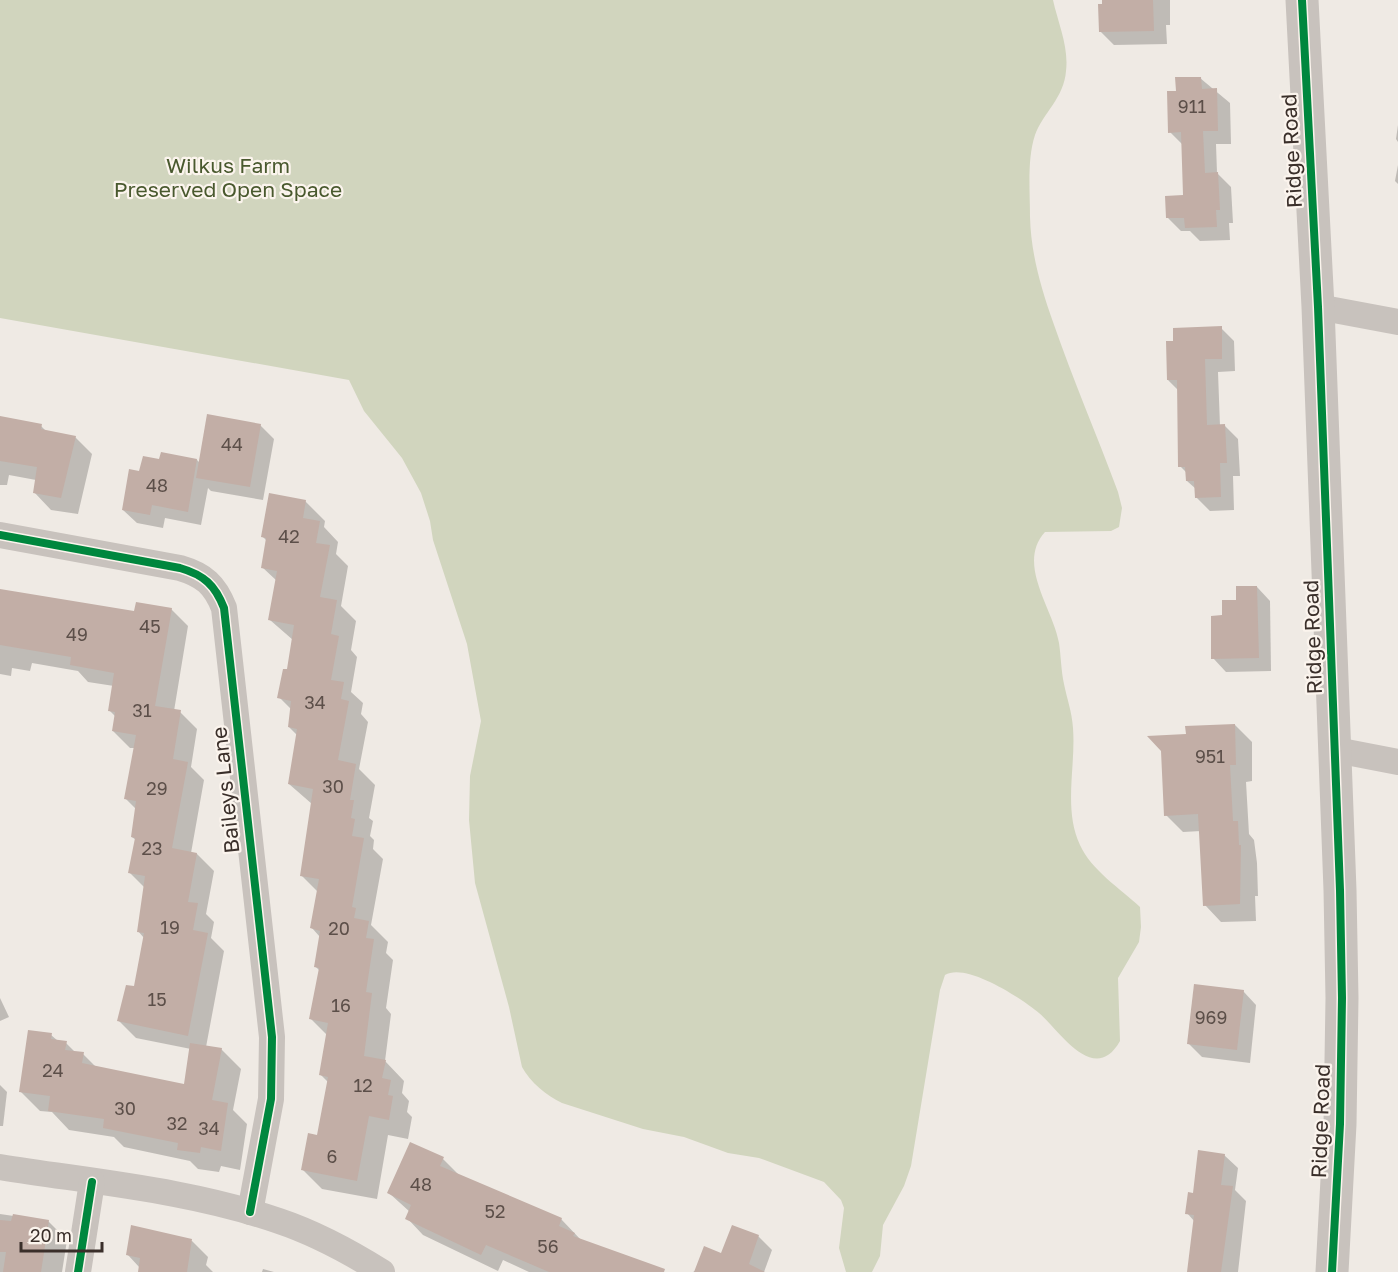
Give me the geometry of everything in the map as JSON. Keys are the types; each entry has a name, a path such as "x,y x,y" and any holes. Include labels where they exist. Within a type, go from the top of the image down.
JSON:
{"street":[{"name":"Ridge Road","path":"1302,0 1336,750 1342,998 1340,1124 1332,1272"},
{"path":"1317,307 1398,322"},
{"name":"Baileys Lane","path":"0,535 180,568 208,581 218,593 224,608 272,1037 271,1099 250,1212"},
{"path":"1336,750 1398,762"},
{"path":"0,1167 170,1194 250,1212 312,1235 382,1272"},
{"path":"78,1272 92,1182"}],"green space":[{"name":"Wilkus Farm Preserved Open Space","path":"0,0 1053,0 1065,44 1067,62 1061,89 1032,144 1029,186 1032,244 1037,271 1049,309 1122,508 1119,527 1111,531 1045,532 1037,545 1034,558 1035,572 1059,643 1063,679 1072,716 1071,802 1075,831 1091,863 1140,907 1139,942 1118,978 1120,1041 1110,1054 1099,1058 1088,1057 1077,1051 1039,1013 1007,991 966,973 954,972 945,975 940,990 911,1166 904,1186 883,1225 880,1256 872,1272 846,1272 839,1248 844,1208 841,1200 824,1182 759,1158 728,1153 684,1137 643,1129 562,1103 539,1088 522,1067 509,1007 475,883 469,820 470,776 481,721 467,644 433,540 421,493 402,458 364,411 349,380 0,318"}],"building":[{"path":"1102,0 1153,0 1154,31 1099,32 1098,4 1102,4"},
{"path":"1175,77 1201,77 1202,89 1217,88 1218,131 1203,131 1205,173 1218,172 1220,210 1216,210 1217,227 1185,228 1184,218 1166,218 1165,196 1183,195 1181,132 1168,133 1167,91 1176,91"},
{"path":"1222,326 1222,359 1205,359 1207,425 1225,424 1227,463 1220,463 1221,497 1195,498 1194,481 1186,481 1185,467 1178,467 1177,380 1167,380 1166,341 1173,341 1173,328"},
{"path":"207,414 261,424 250,487 196,478"},
{"path":"0,416 42,424 41,429 76,436 61,498 33,493 37,467 0,461"},
{"path":"161,452 197,459 188,512 152,505 150,515 122,510 129,469 139,471 143,456 159,459"},
{"path":"269,493 306,500 303,518 320,521 316,543 330,545 320,597 337,600 331,634 339,636 331,680 344,682 341,699 349,701 338,760 356,764 350,800 354,800 351,818 355,819 352,836 364,838 352,907 356,908 354,918 369,921 366,938 374,939 366,992 372,993 364,1056 386,1060 382,1078 391,1080 388,1095 393,1096 389,1120 369,1116 357,1181 301,1170 308,1133 317,1135 328,1077 319,1075 328,1023 309,1019 319,968 314,967 320,931 310,928 319,879 300,876 313,789 288,784 297,729 288,727 291,701 277,698 283,669 287,669 294,625 268,620 277,571 261,568 266,538 261,537"},
{"path":"1236,586 1257,586 1259,658 1211,659 1211,616 1222,615 1222,600 1236,600"},
{"path":"0,589 134,611 136,602 172,608 155,706 181,710 173,759 188,762 172,848 197,853 188,902 198,903 193,930 208,933 188,1036 117,1021 126,985 134,986 144,933 137,932 145,876 128,873 135,838 131,837 136,801 124,799 136,735 112,731 115,712 108,711 114,673 70,665 71,657 0,645"},
{"path":"1235,724 1236,765 1230,765 1233,821 1238,821 1239,845 1241,845 1240,904 1203,906 1198,814 1164,816 1161,751 1147,736 1186,734 1185,726"},
{"path":"1194,984 1244,990 1237,1050 1187,1044"},
{"path":"28,1030 52,1033 51,1039 67,1041 65,1050 84,1052 82,1063 184,1084 190,1043 222,1048 212,1100 228,1103 221,1151 201,1147 200,1153 177,1150 178,1143 103,1128 104,1119 48,1111 50,1096 19,1092"},
{"path":"410,1142 444,1157 440,1166 562,1218 559,1226 575,1233 573,1236 665,1269 664,1272 549,1272 486,1245 481,1255 405,1219 411,1205 387,1193"},
{"path":"1198,1150 1225,1154 1221,1185 1233,1186 1221,1272 1187,1272 1194,1215 1185,1214 1188,1192 1193,1193"},
{"path":"13,1214 49,1220 41,1272 3,1272 6,1252 0,1252 0,1220 11,1221"},
{"path":"131,1225 192,1239 187,1272 138,1272 140,1258 126,1255"},
{"path":"732,1225 759,1235 749,1264 765,1272 694,1272 704,1246 721,1253"}],"cycle path":[{"path":"1302,0 1318,307 1340,890 1342,998 1340,1124 1332,1272"},
{"path":"0,535 180,568 208,582 217,593 224,608 272,1037 271,1099 250,1212"},
{"path":"78,1272 92,1182"}]}
